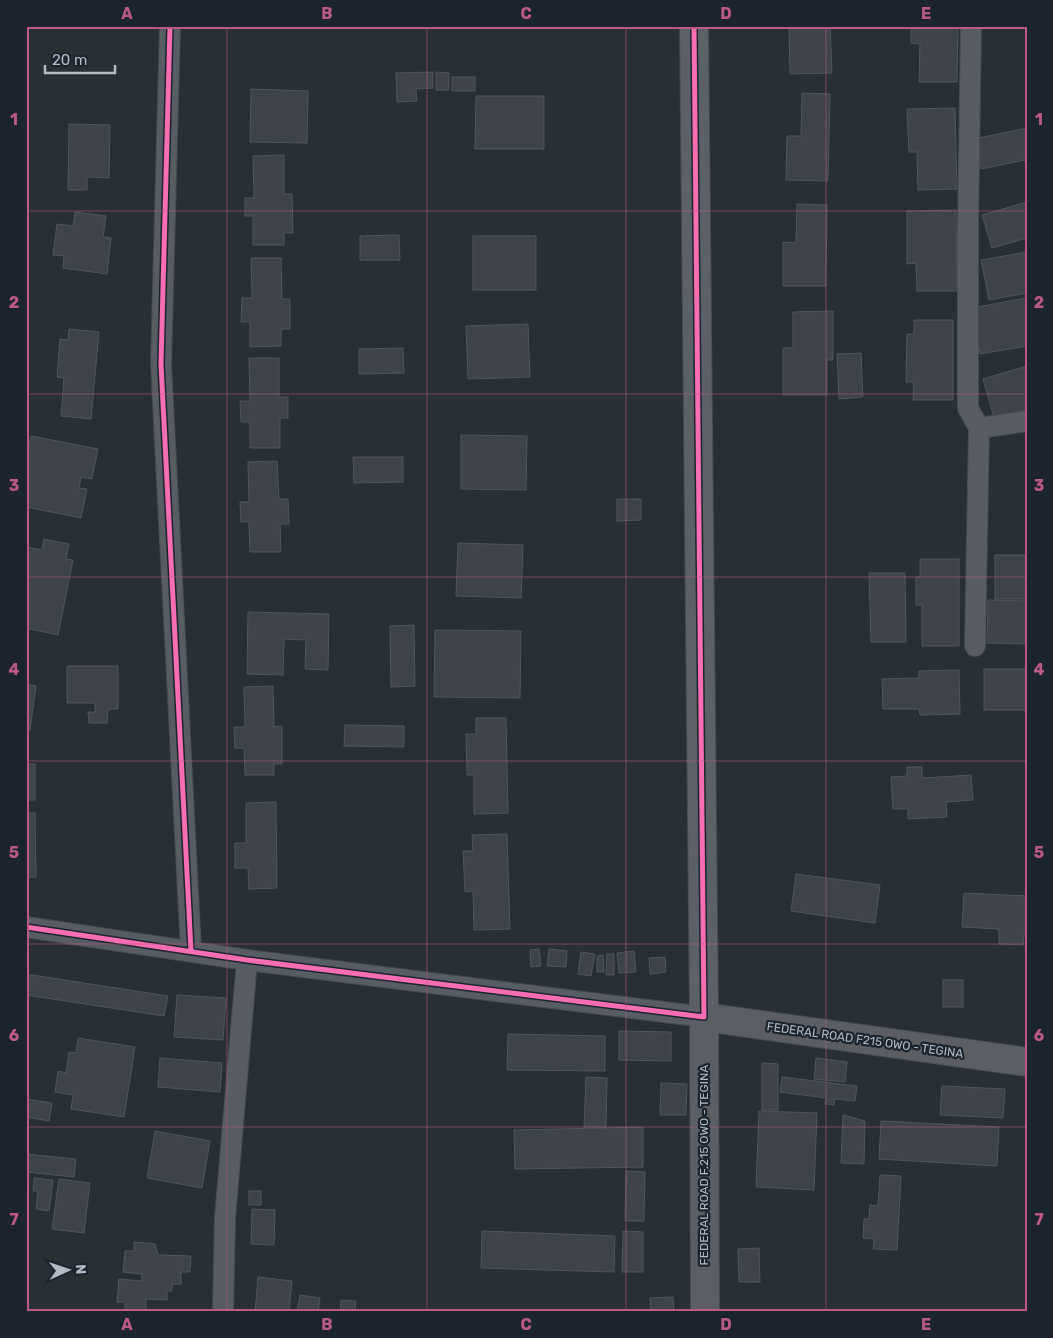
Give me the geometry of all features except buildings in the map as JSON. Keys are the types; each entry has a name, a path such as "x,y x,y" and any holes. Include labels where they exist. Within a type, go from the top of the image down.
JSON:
{"main road":[{"name":"FEDERAL ROAD F215 OWO - TEGINA","path":"704,1018 1027,1062"},
{"name":"FEDERAL ROAD F.215 OWO - TEGINA","path":"704,1018 705,1312"}],"street":[{"path":"170,26 161,364 191,951"},
{"path":"26,927 247,960 704,1018 694,26"},
{"path":"971,26 968,408 979,428 975,646"},
{"path":"979,428 1027,421"},
{"path":"223,1312 226,1218 247,960"}],"cycle path":[{"path":"170,26 161,364 191,951"},
{"path":"26,927 247,960 704,1017 694,26"}]}
